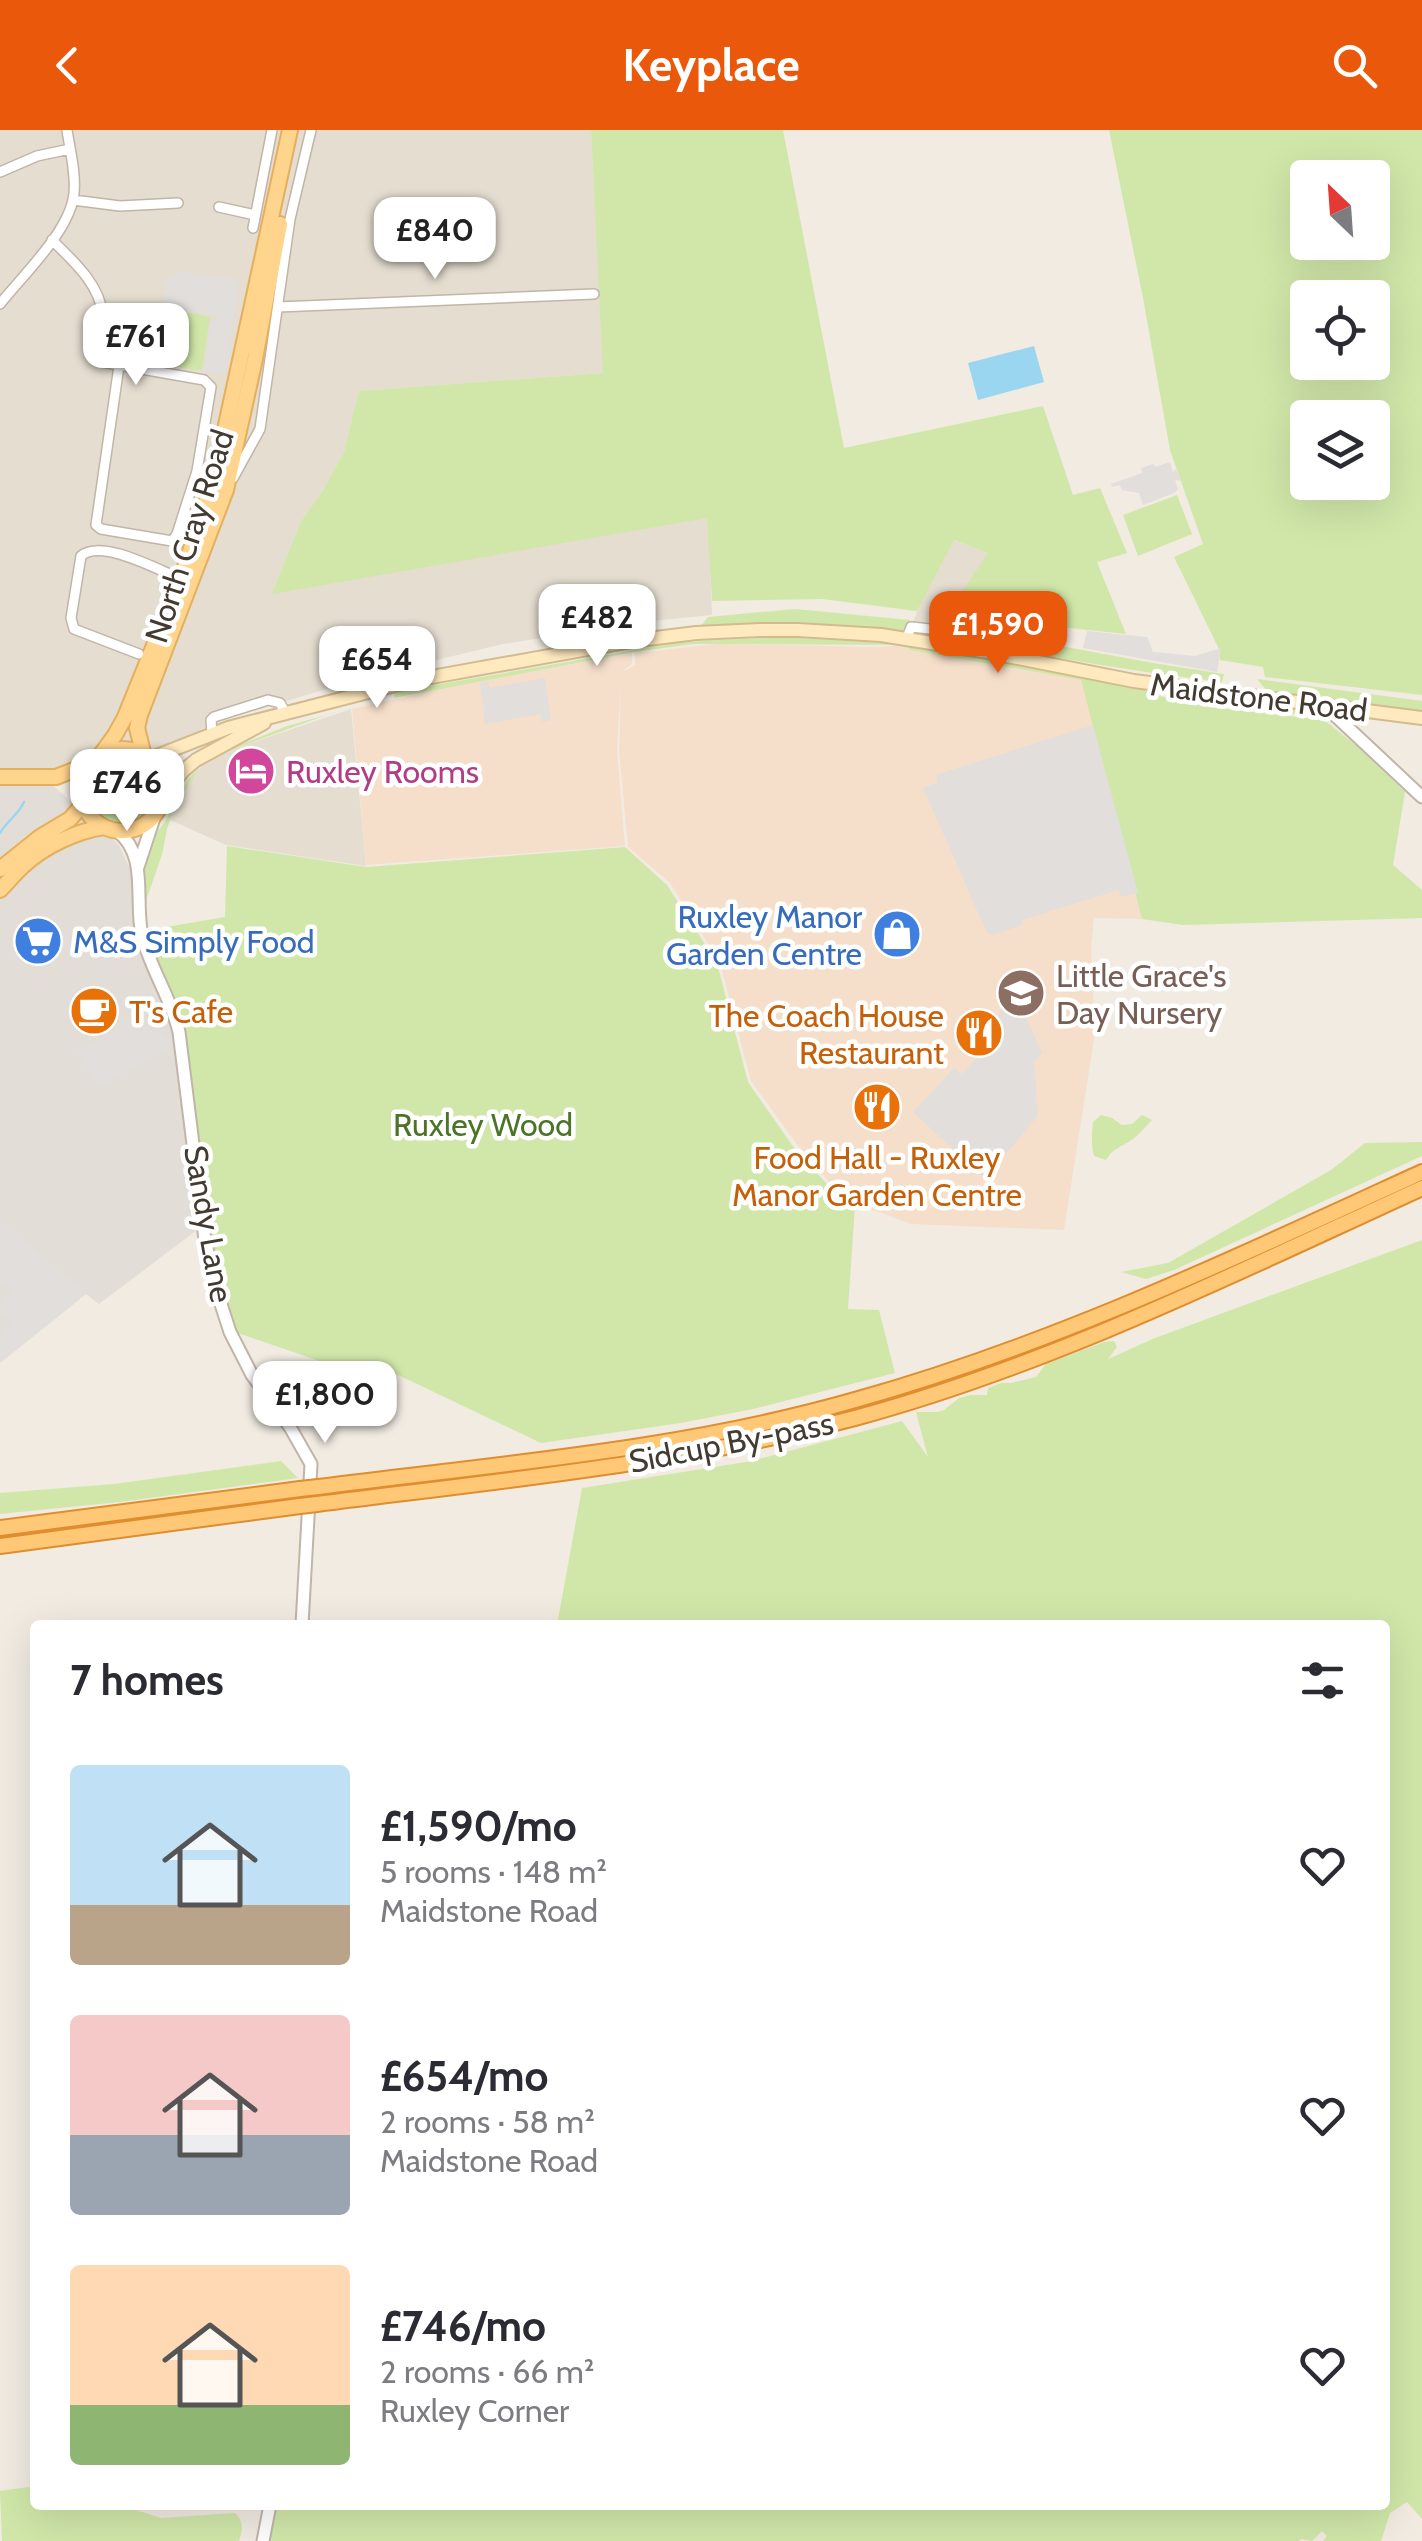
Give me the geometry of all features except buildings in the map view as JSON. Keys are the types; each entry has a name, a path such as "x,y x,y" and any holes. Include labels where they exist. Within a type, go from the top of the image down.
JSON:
{"highway":[{"name":"Sidcup By-pass","path":"0,1528 622,1448 750,1426 852,1401 952,1371 1168,1288 1422,1172"},
{"name":"Sidcup By-pass","path":"0,1546 624,1464 752,1442 856,1418 958,1386 1068,1344 1212,1285 1422,1188"}],"main road":[{"name":"North Cray Road","path":"95,760 125,717 180,579 215,476 290,130"},
{"name":"North Cray Road","path":"146,757 137,728 140,715 226,490 253,370 264,354 298,130"},
{"name":"Maidstone Road","path":"146,757 212,733 416,680 696,633 798,630 906,638 1134,681 1422,718"},
{"name":"Maidstone Road","path":"162,797 196,760 270,719"},
{"path":"0,777 56,777 110,751 133,750 146,757 161,774 162,797 155,815 142,826 88,830 25,864 0,890"},
{"path":"0,869 70,819 83,801 84,776 95,760"},
{"path":"56,777 72,786 90,814 110,829"}],"street":[{"path":"0,304 66,220 74,185 67,130"},
{"path":"252,228 272,130"},
{"name":"North Cray Road","path":"226,490 260,429 272,305 311,130"},
{"path":"0,172 37,156 70,149"},
{"path":"73,200 120,206 178,204"},
{"path":"219,207 255,215"},
{"path":"52,240 86,274 95,292 104,316 100,360 104,364 119,366 204,380 212,388 197,471 174,540 169,542 96,525 119,366"},
{"path":"272,305 594,294"},
{"path":"139,654 74,629 71,618 81,556 88,550 112,552 180,579"},
{"path":"906,638 911,627 949,631"},
{"path":"212,733 214,717 268,700 280,702 286,714"},
{"path":"1326,707 1422,797"},
{"name":"Sandy Lane","path":"138,868 155,815"},
{"name":"Sandy Lane","path":"110,829 130,844 138,868 142,936 174,1011 205,1240 218,1295 230,1332 252,1375 311,1464 302,1620"},
{"path":"263,2541 269,2510"}],"shaded area":[{"path":"0,130 591,130 604,373 360,391 344,452 301,521 273,593 708,517 712,615 503,644 370,676 217,722 156,750 63,769 0,771"},
{"path":"177,271 239,280 226,374 203,371 211,320 218,321 217,315 163,308 167,277 175,278"},
{"path":"1170,462 1181,481 1175,480 1178,489 1174,493 1143,505 1139,493 1122,490 1120,485 1112,487 1111,484 1142,473 1141,468"},
{"path":"953,540 989,553 958,601 950,631 911,627 924,595"},
{"path":"1087,631 1147,637 1153,652 1195,656 1221,648 1217,672 1083,648"},
{"name":"Ruxley Manor Garden Centre","path":"716,644 906,645 910,650 1081,680 1142,919 1094,918 1091,948 1095,1033 1064,1230 911,1224 844,1199 796,1143 751,1081 720,963 670,883 628,847 619,750 621,683 617,750 625,846 366,865 352,709 632,653 632,664 621,673 635,665 635,653"},
{"path":"545,678 551,720 542,722 540,714 485,724 480,682 488,681 490,688"},
{"path":"351,709 366,866 226,845 170,820 181,794 203,764 236,748"},
{"path":"1093,725 1138,893 1122,897 1118,890 1022,920 1023,925 992,935 987,933 923,788 938,782 936,775"},
{"path":"0,780 50,783 119,845 131,871 137,931 173,1011 194,1146 197,1230 99,1304 86,1294 0,1363"},
{"path":"1007,1006 1023,1011 1042,1052 1034,1063 1038,1116 985,1178 913,1112 954,1068 962,1074 995,1038 1000,1010"},
{"path":"130,1020 137,1031 149,1025 153,1032 162,1027 169,1047 99,1088 77,1052"},
{"path":"0,1222 87,1293 1,1362 0,1339 14,1322 0,1311 11,1292 0,1282"}],"green space":[{"path":"591,130 783,130 844,448 1043,406 1073,495 1100,488 1127,553 1097,562 1126,634 953,616 955,602 988,553 954,540 917,611 822,599 712,601 707,518 272,594 301,521 344,452 359,391 603,373"},
{"path":"1109,130 1422,130 1422,695 1265,677 1263,667 1220,660 1218,647 1174,557 1203,544 1170,450"},
{"path":"184,313 210,317 202,370 176,366"},
{"path":"1177,495 1192,534 1138,556 1123,515"},
{"path":"795,609 910,620 906,631 793,622 701,626 708,617"},
{"path":"952,626 1224,674 1222,682 948,638"},
{"path":"786,637 903,644 1129,686 1317,712 1324,717 1141,692 1209,707 1324,720 1362,750 1405,792 1393,865 1422,890 1422,918 1183,925 1142,919 1081,680 910,650 906,645 693,644 394,698 395,692 681,642"},
{"path":"1257,679 1422,701 1422,711 1268,692"},
{"path":"326,715 236,748 207,762 227,750 287,726"},
{"path":"123,755 147,766 158,790 147,814 123,825 99,814 88,790 99,766"},
{"path":"200,767 175,806 145,903 144,874 150,840 165,822 188,779"},
{"name":"Ruxley Wood","path":"227,846 366,867 625,847 667,885 717,963 748,1082 792,1145 842,1201 855,1206 848,1309 879,1310 895,1373 753,1409 541,1443 396,1374 325,1363 232,1331 207,1240 184,1053 148,940 148,930 225,917"},
{"path":"1101,1115 1122,1125 1132,1124 1142,1115 1152,1120 1106,1160 1094,1156 1092,1147 1093,1122"},
{"path":"1422,1142 1422,1156 1174,1270 1146,1279 1121,1272 1168,1263 1331,1170 1365,1143"},
{"path":"1422,1240 1422,2519 1407,2502 1390,2513 1381,2541 1323,2541 1327,2536 1322,2531 1312,2541 264,2541 272,2510 1390,2510 1390,1620 558,1620 582,1488 752,1461 902,1421 928,1457 916,1412 944,1410 959,1398 987,1395 988,1388 1001,1383 1036,1377 1046,1364 1104,1342 1114,1341 1117,1347 1108,1359"},
{"path":"281,1461 298,1478 0,1514 0,1493 114,1484"},
{"path":"30,2487 30,2510 136,2510 161,2518 235,2513 241,2533 239,2541 2,2541 0,2491"}],"water":[{"path":"1034,346 1044,382 978,400 968,363"}],"waterway":[{"path":"0,833 24,802"}],"place":[{"name":"Ruxley Rooms","path":"251,771"},
{"name":"Ruxley Manor Garden Centre","path":"897,934"},
{"name":"M&S Simply Food","path":"38,941"},
{"name":"Little Grace's Day Nursery","path":"1021,993"},
{"name":"T's Cafe","path":"94,1011"},
{"name":"The Coach House Restaurant","path":"979,1033"},
{"name":"Food Hall - Ruxley Manor Garden Centre","path":"877,1107"}]}
